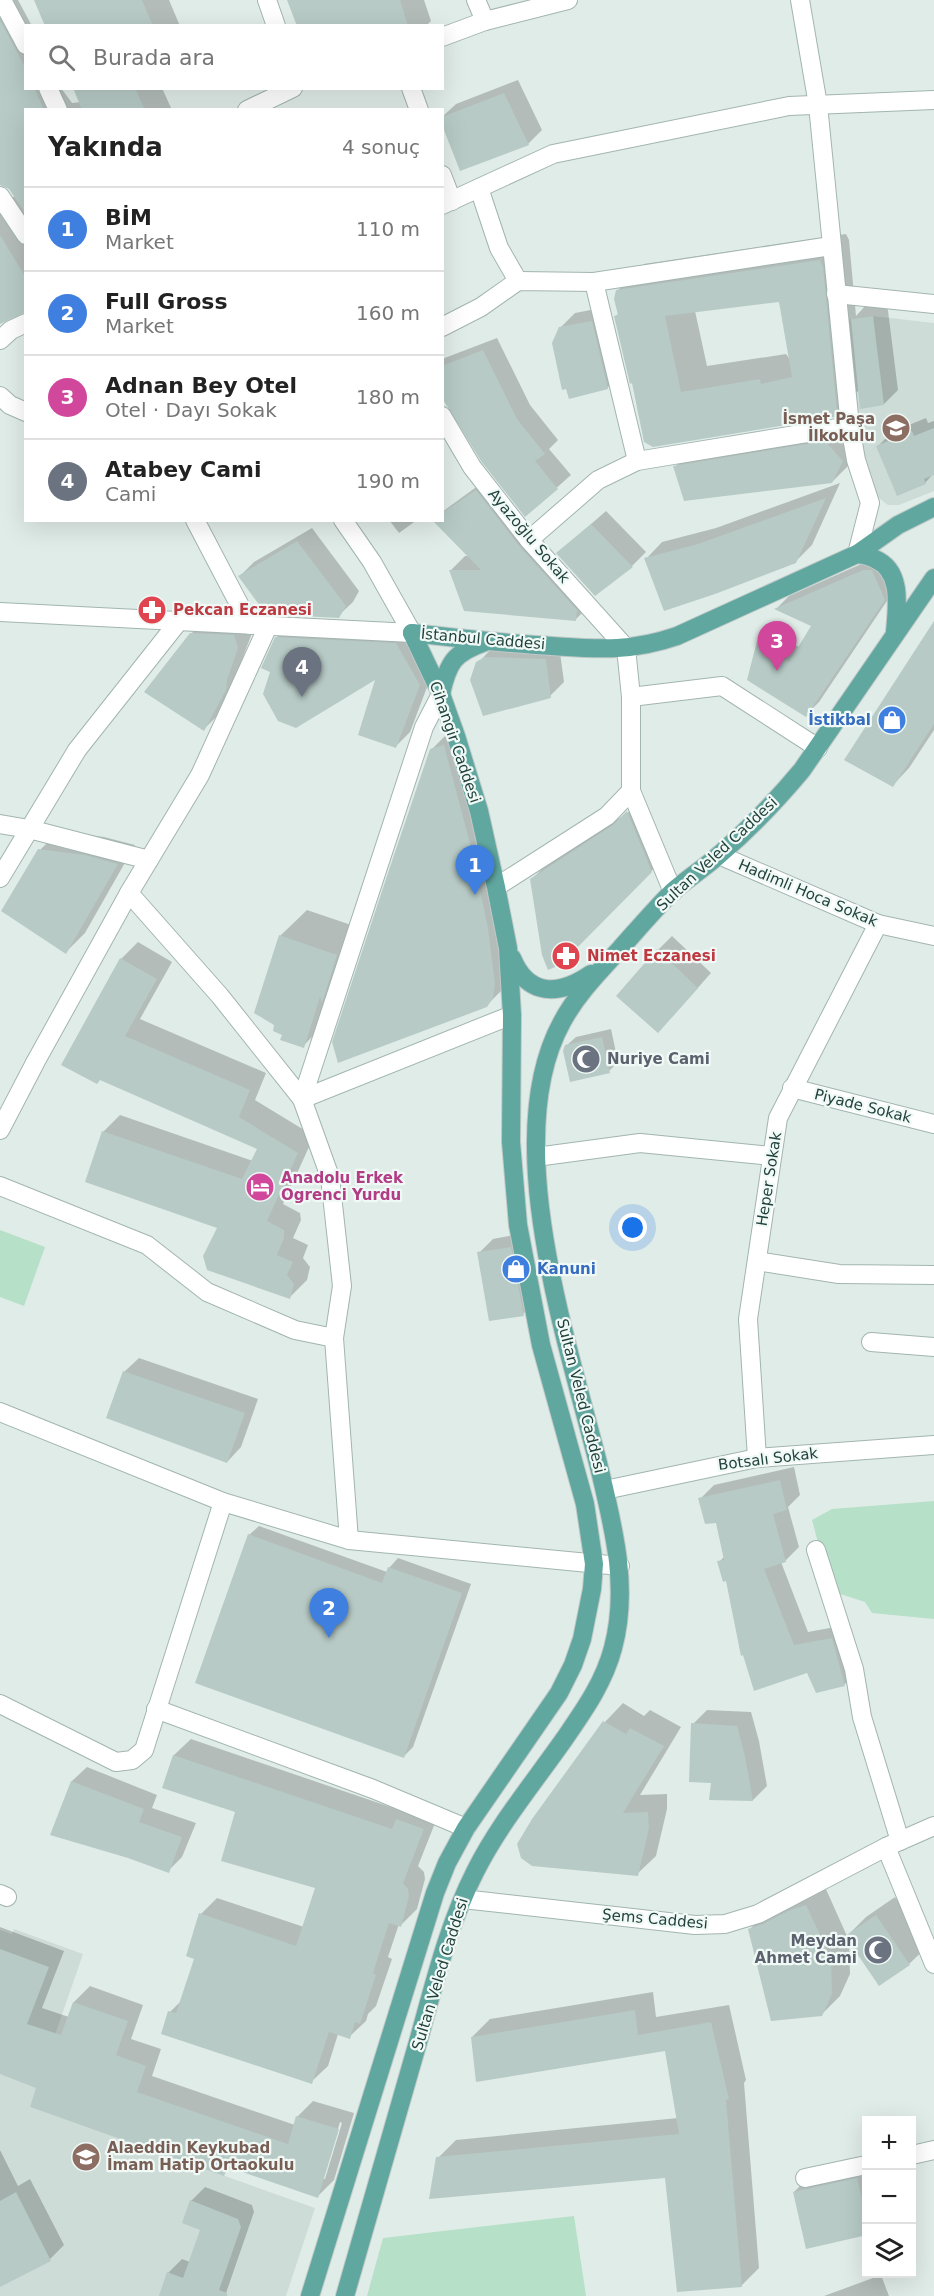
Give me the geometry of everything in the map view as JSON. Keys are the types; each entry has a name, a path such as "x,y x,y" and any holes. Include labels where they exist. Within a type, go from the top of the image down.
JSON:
{"main road":[{"name":"İstanbul Caddesi","path":"412,633 486,641 604,649 650,645 677,636 857,554 898,525 934,507"},
{"path":"857,554 876,559 890,570 896,586 895,633"},
{"name":"Sultan Veled Caddesi","path":"345,2296 442,1959 463,1899 475,1871 494,1840 589,1704 604,1677 614,1648 619,1622 621,1591 617,1543 551,1275 536,1157 537,1098 548,1053 572,1005 610,960 673,892 719,855 785,790 818,748 895,633 932,584"},
{"name":"Cihangir Caddesi","path":"412,633 441,694 479,811 508,948"},
{"path":"441,694 449,666 457,654 486,641"},
{"path":"508,948 517,971 525,981 539,988 552,990 567,987 584,979 610,960"},
{"name":"Sultan Veled Caddesi","path":"310,2296 432,1903 447,1863 466,1828 559,1693 573,1665 582,1639 592,1590 594,1564 585,1504 541,1345 522,1247 512,1152 512,1015 508,948"}],"street":[{"path":"3,0 24,41"},
{"path":"267,0 275,24"},
{"path":"476,0 484,21"},
{"path":"444,36 484,21 568,0"},
{"path":"800,0 818,105 850,426 856,460 870,503 857,554"},
{"path":"49,90 57,108"},
{"path":"251,108 289,90"},
{"path":"412,90 418,108"},
{"path":"444,186 447,203 553,154 789,106 934,100"},
{"path":"478,188 499,248 518,281"},
{"path":"0,196 24,232"},
{"path":"444,326 481,307 518,281 594,282 831,246"},
{"path":"594,282 637,461"},
{"path":"836,294 934,304"},
{"name":"Ayazoğlu Sokak","path":"444,419 472,467 529,540 626,648"},
{"path":"529,540 598,480 637,461 850,426"},
{"path":"0,1130 129,893 200,775 259,625 196,522"},
{"name":"Cihangir Caddesi","path":"344,522 372,562 412,633"},
{"name":"İstanbul Caddesi","path":"0,612 412,633"},
{"path":"0,878 77,750 179,621"},
{"path":"626,648 631,697 631,791 673,892"},
{"path":"631,697 722,686 818,748"},
{"path":"302,1099 424,727 441,694"},
{"path":"496,887 607,816 631,791"},
{"path":"0,824 149,860"},
{"name":"Hadimli Hoca Sokak","path":"719,855 878,924 934,936"},
{"path":"129,893 220,996 302,1099 330,1177 342,1286 334,1338 350,1540"},
{"name":"Heper Sokak","path":"757,1458 748,1319 778,1118 878,924"},
{"path":"302,1099 512,1015"},
{"name":"Piyade Sokak","path":"792,1088 934,1124"},
{"path":"536,1157 640,1143 771,1156"},
{"path":"0,1186 147,1245 207,1292 296,1330 334,1338"},
{"path":"757,1262 839,1274 934,1275"},
{"path":"871,1342 934,1347"},
{"path":"0,1412 223,1502 350,1540 620,1566"},
{"name":"Botsalı Sokak","path":"605,1490 757,1458 934,1445"},
{"path":"0,1704 116,1762 132,1760 144,1750 223,1502"},
{"path":"816,1550 854,1669 862,1717 893,1844 934,1964"},
{"path":"156,1709 373,1789 466,1828"},
{"name":"Şems Caddesi","path":"463,1899 695,1925 725,1924 758,1914 893,1844 934,1826"},
{"path":"916,2154 934,2150"},
{"path":"805,2178 862,2166"}],"shaded area":[{"name":"İsmet Paşa İlkokulu","path":"873,316 934,323 934,491 899,505 888,505 875,495 860,446 844,320"},
{"name":"Alaeddin Keykubad İmam Hatip Ortaokulu","path":"14,1929 83,1954 30,2107 315,2208 286,2296 0,2296 0,1930 12,1934"}],"green space":[{"path":"0,1230 45,1247 24,1306 0,1297"},
{"path":"934,1501 934,1619 872,1613 865,1602 831,1591 812,1520 832,1509"},
{"path":"574,2216 586,2296 367,2296 383,2238"}],"building":[{"path":"34,0 142,0 152,24 44,24"},
{"path":"287,0 400,0 407,24 296,24"},
{"path":"0,20 24,65 24,90 35,90 43,108 24,108 24,211 9,189 0,185"},
{"path":"74,90 136,90 144,108 81,108"},
{"path":"504,93 529,145 460,171 444,130 444,116"},
{"path":"0,235 24,275 24,313 0,324"},
{"path":"820,260 823,267 837,411 835,417 653,447 644,442 632,383 630,384 614,316 618,315 614,299 616,290","holes":["779,302 792,377 761,384 760,379 681,392 665,316"]},
{"path":"873,316 884,405 860,409 851,319"},
{"path":"592,321 608,389 569,399 566,389 562,390 552,343 559,327"},
{"path":"483,350 517,419 545,454 535,461 558,489 525,517 481,461 444,401 444,365"},
{"path":"934,428 934,475 924,479 926,484 897,496 876,446 912,431 914,436"},
{"path":"825,441 843,461 832,483 684,501 673,466"},
{"path":"476,490 520,547 577,610 576,621 464,611 449,570 481,570 434,522 444,522 444,512"},
{"path":"826,498 796,563 664,611 644,558 698,544"},
{"path":"591,524 633,567 595,596 556,553"},
{"path":"297,541 346,606 339,618 266,614 238,576"},
{"path":"863,570 872,570 885,600 806,717 747,680 757,641 789,662 811,626 774,609"},
{"path":"934,621 934,724 893,787 844,760"},
{"path":"190,633 234,635 238,648 226,690 204,731 144,692"},
{"path":"275,637 396,643 420,685 396,748 358,735 375,680 296,728 278,721 263,694 270,672 261,668"},
{"path":"485,657 546,659 551,698 483,716 470,680 476,662"},
{"path":"444,745 472,851 488,928 495,984 493,998 487,1007 338,1063 332,1042 390,867 430,749"},
{"path":"627,811 652,872 560,965 548,970 542,955 530,879 613,825"},
{"path":"38,849 85,855 118,864 66,954 1,911"},
{"path":"279,935 337,955 322,1003 320,997 304,1048 280,1040 282,1035 273,1031 274,1025 254,1013"},
{"path":"657,949 698,988 658,1033 616,996"},
{"path":"120,958 157,979 125,1036 250,1090 239,1117 298,1153 267,1221 284,1230 284,1238 277,1255 293,1262 287,1275 294,1284 290,1299 207,1270 203,1256 217,1228 85,1182 102,1131 242,1179 257,1149 100,1080 97,1084 61,1065"},
{"name":"Nuriye Cami","path":"602,1037 610,1073 570,1082 563,1051 565,1045"},
{"path":"511,1247 524,1316 489,1321 477,1252"},
{"path":"123,1371 245,1413 227,1463 106,1418"},
{"path":"780,1480 787,1510 773,1514 786,1562 764,1569 794,1645 832,1638 845,1686 816,1693 807,1673 754,1691 743,1655 741,1656 726,1581 723,1582 717,1561 724,1560 716,1523 705,1524 698,1498"},
{"path":"248,1534 382,1583 388,1567 462,1593 404,1758 195,1683"},
{"path":"603,1721 626,1734 630,1728 664,1746 623,1813 648,1812 649,1828 638,1876 532,1866 521,1858 517,1844 532,1819"},
{"path":"691,1723 737,1726 753,1801 709,1800 711,1783 689,1782"},
{"path":"173,1755 392,1829 396,1819 424,1829 403,1883 408,1889 409,1896 401,1927 389,1923 373,1973 376,1975 360,2024 355,2022 350,2039 329,2032 312,2084 161,2034 168,2011 176,2013 194,1959 186,1956 199,1913 296,1946 315,1888 221,1861 235,1812 162,1788"},
{"path":"71,1781 144,1809 139,1822 182,1837 169,1873 128,1858 50,1835"},
{"path":"806,1905 831,1958 832,1994 822,2016 771,2021 748,1929"},
{"name":"Meydan Ahmet Cami","path":"876,1915 910,1965 879,1986 845,1936"},
{"path":"0,1949 49,1967 27,2024 61,2035 73,2002 128,2021 116,2055 146,2066 137,2092 288,2144 296,2116 339,2129 318,2198 228,2167 224,2176 30,2107 36,2088 0,2074"},
{"path":"635,2010 638,2035 711,2022 729,2099 726,2100 742,2287 677,2292 665,2178 429,2199 436,2157 679,2134 665,2051 476,2082 471,2037"},
{"path":"857,2178 862,2198 862,2236 806,2249 793,2192"},
{"path":"16,2192 51,2261 0,2287 0,2201"},
{"path":"190,2200 238,2219 241,2227 219,2290 227,2293 227,2296 159,2296 167,2272 183,2278 200,2230 182,2223"}],"place":[{"name":"İsmet Paşa İlkokulu","path":"896,428"},
{"name":"Pekcan Eczanesi","path":"152,610"},
{"name":"Adnan Bey Otel","path":"777,671"},
{"name":"Atabey Cami","path":"302,697"},
{"name":"İstikbal","path":"892,720"},
{"name":"BİM","path":"475,895"},
{"name":"Nimet Eczanesi","path":"566,956"},
{"name":"Nuriye Cami","path":"586,1059"},
{"name":"Anadolu Erkek Ogrenci Yurdu","path":"260,1187"},
{"name":"Kanuni","path":"516,1269"},
{"name":"Full Gross","path":"329,1638"},
{"name":"Meydan Ahmet Cami","path":"878,1950"},
{"name":"Alaeddin Keykubad İmam Hatip Ortaokulu","path":"86,2157"}]}
